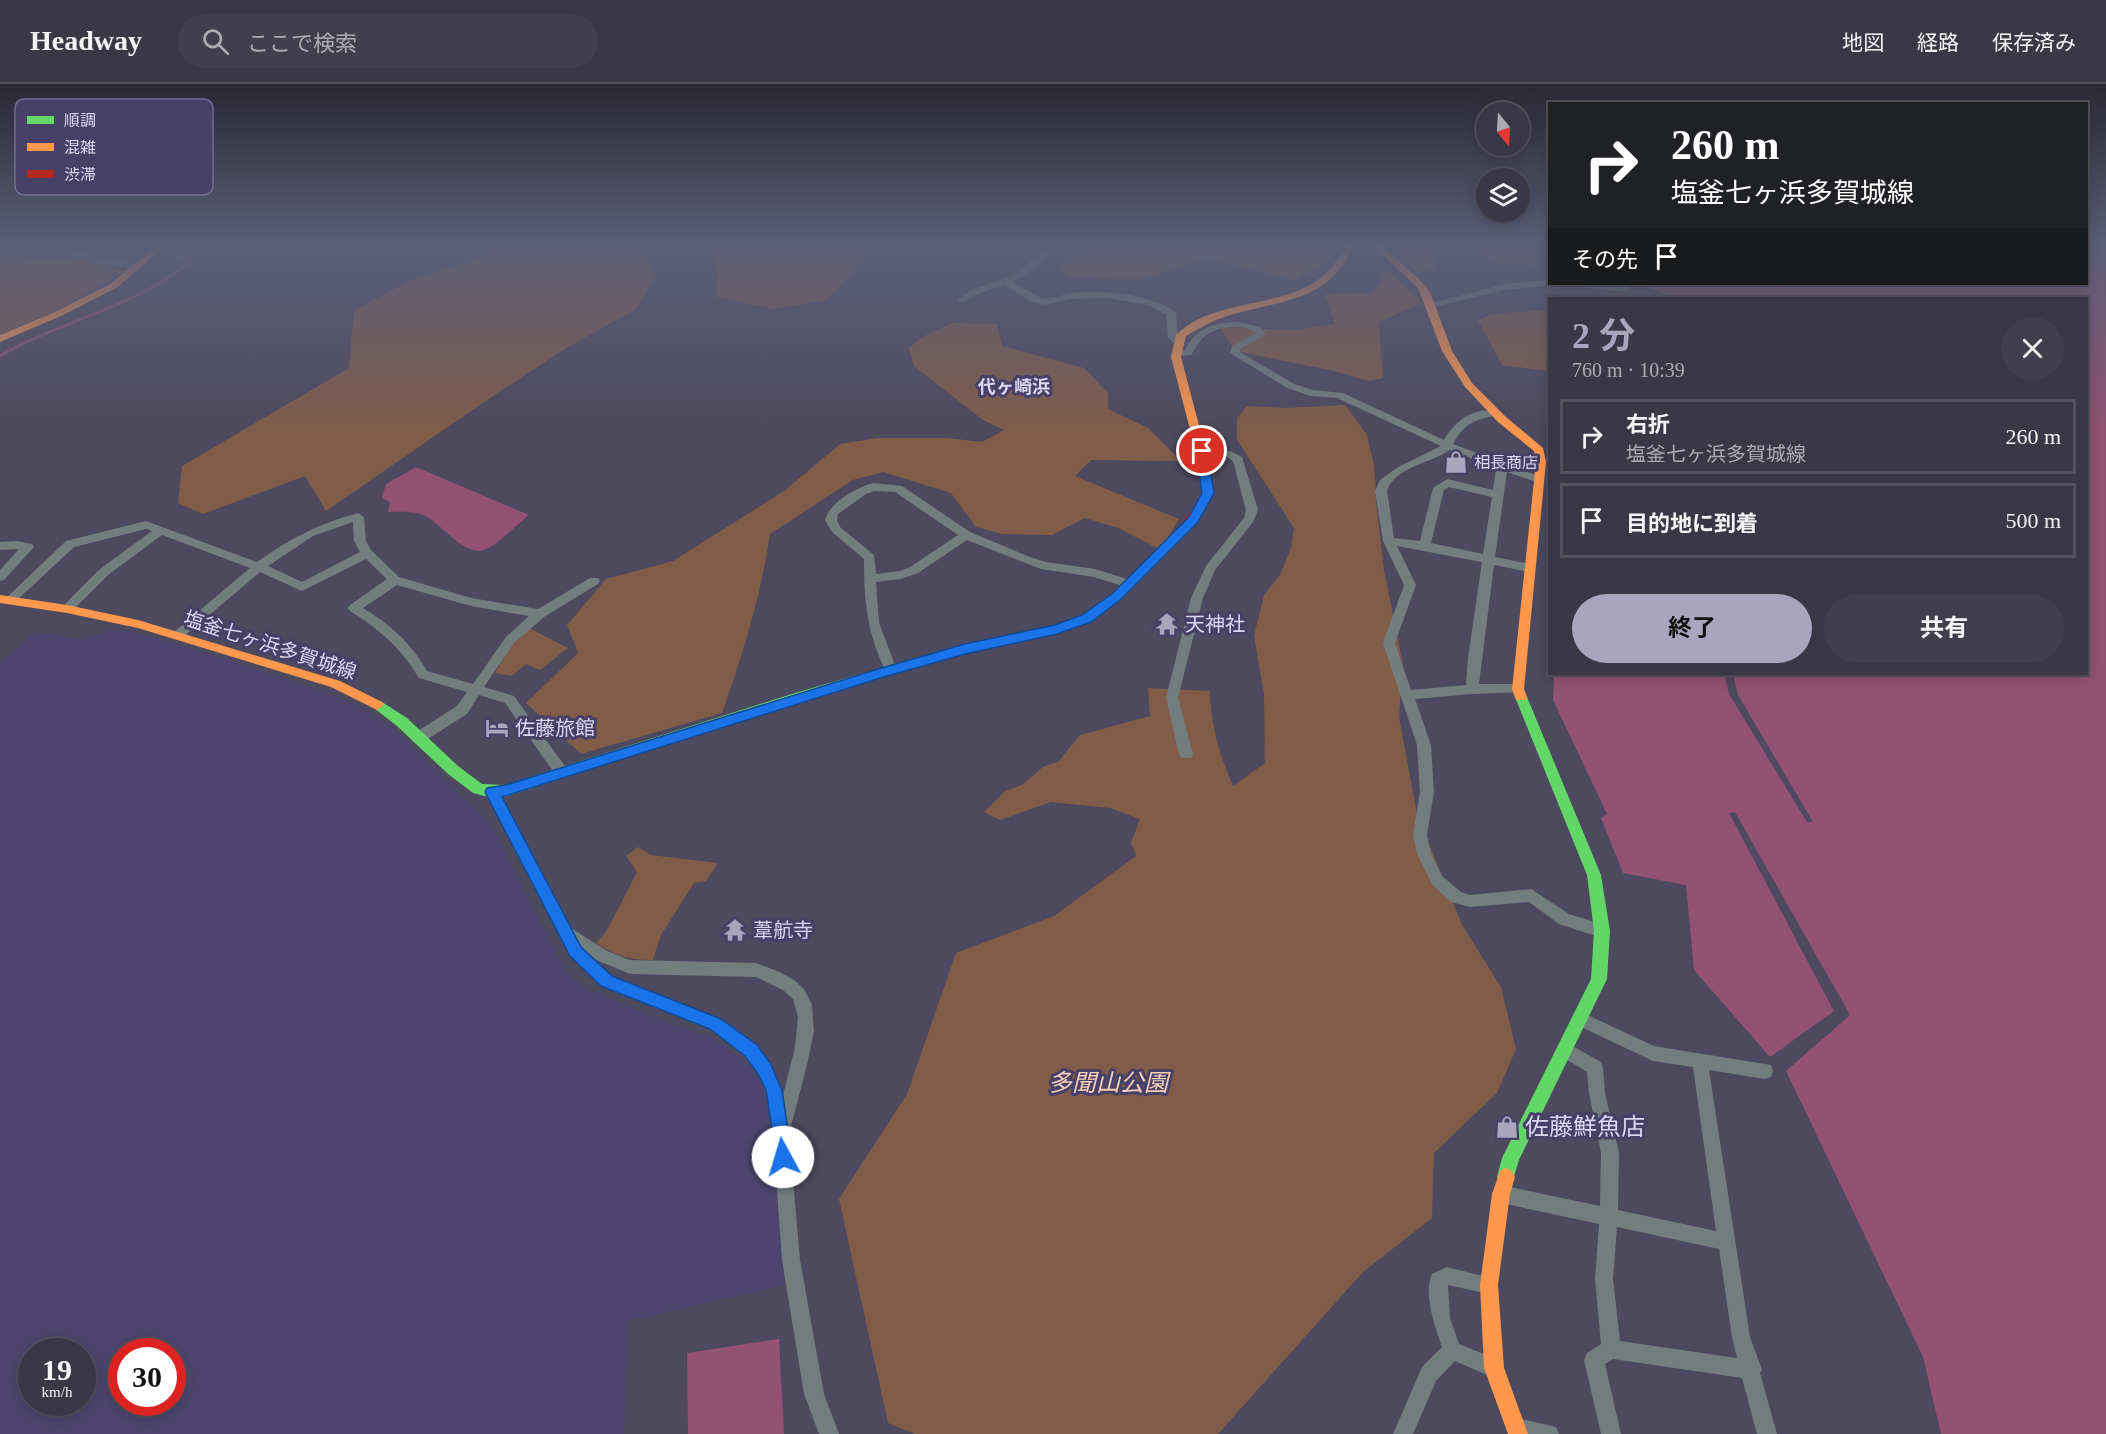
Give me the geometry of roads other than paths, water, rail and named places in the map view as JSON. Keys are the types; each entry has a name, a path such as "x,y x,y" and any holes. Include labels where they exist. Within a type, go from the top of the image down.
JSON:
{"main road":[{"path":"0,339 66,309"},
{"path":"492,792 506,791 891,670 965,649 1074,624 1104,608 1194,519 1202,507 1208,493 1208,483 1177,347 1187,329 1205,320 1242,309"},
{"path":"1431,309 1451,359 1493,413 1539,450 1539,480 1518,689 1594,875 1602,931 1599,980 1511,1158 1501,1194 1489,1285 1494,1368 1517,1431"},
{"name":"塩釜七ヶ浜多賀城線","path":"5,599 67,609 177,634 335,684 376,704 402,722 478,789 492,792"}],"street":[{"path":"1166,309 1172,313 1173,338 1177,347 1188,353 1193,341 1210,327 1234,325 1256,327 1261,334 1235,348 1235,353 1295,389 1323,395 1339,395 1447,445 1539,480"},
{"path":"1493,413 1471,415 1455,428 1445,449 1402,470 1384,482 1381,491 1389,541 1410,585 1389,643 1424,745 1427,792 1420,835 1424,854 1437,880 1456,897 1470,901 1532,895 1564,920 1602,931"},
{"path":"1186,754 1172,698 1189,627 1197,598 1210,570 1250,519 1252,510 1238,459 1230,454 1202,451"},
{"path":"1472,689 1502,467"},
{"path":"1425,544 1439,488 1447,483 1498,495"},
{"path":"891,670 873,623 870,558 836,529 831,520 833,512 862,491 873,487 898,489 966,535 1026,561 1107,576 1129,584"},
{"path":"177,634 292,542 339,520 358,517 360,541 367,553 395,580 471,602 540,614"},
{"path":"5,599 70,544 146,525 260,567 302,587 367,553"},
{"path":"67,609 104,572 161,530"},
{"path":"872,578 901,575 914,570 966,535"},
{"path":"1389,541 1425,544 1488,561 1530,568"},
{"path":"0,546 17,544 28,547 0,577"},
{"path":"395,580 354,608 387,628 412,654 423,675 509,699 562,773"},
{"path":"418,738 462,710 510,640 540,614 594,581"},
{"path":"1406,695 1472,689 1518,689"},
{"path":"492,792 575,951 606,981 715,1024 751,1051 764,1069 774,1090 781,1136 790,1260 814,1394 829,1434"},
{"path":"564,930 578,942 602,956 630,967 756,970 774,975 792,986 805,1006 808,1028 781,1136"},
{"path":"1581,1019 1653,1053 1765,1071"},
{"path":"1565,1050 1595,1068 1597,1093 1610,1153 1610,1215 1604,1279 1611,1349"},
{"path":"1700,1062 1741,1337 1752,1370 1767,1434"},
{"path":"1501,1194 1610,1215 1727,1242"},
{"path":"1489,1285 1447,1276 1438,1280 1441,1318 1452,1350 1494,1368"},
{"path":"1611,1434 1594,1360 1611,1349 1752,1370"},
{"path":"1403,1434 1429,1374 1452,1350"},
{"path":"1517,1431 1550,1434"}],"waterway":[{"path":"0,356 105,309"}],"place":[{"name":"相長商店","path":"1456,462"},
{"name":"天神社","path":"1167,624"},
{"name":"佐藤旅館","path":"497,728"},
{"name":"葦航寺","path":"735,930"},
{"name":"佐藤鮮魚店","path":"1507,1127"}],"district":[{"name":"代ヶ崎浜","path":"1014,387"}],"park label":[{"name":"多聞山公園","path":"1108,1083"}]}
